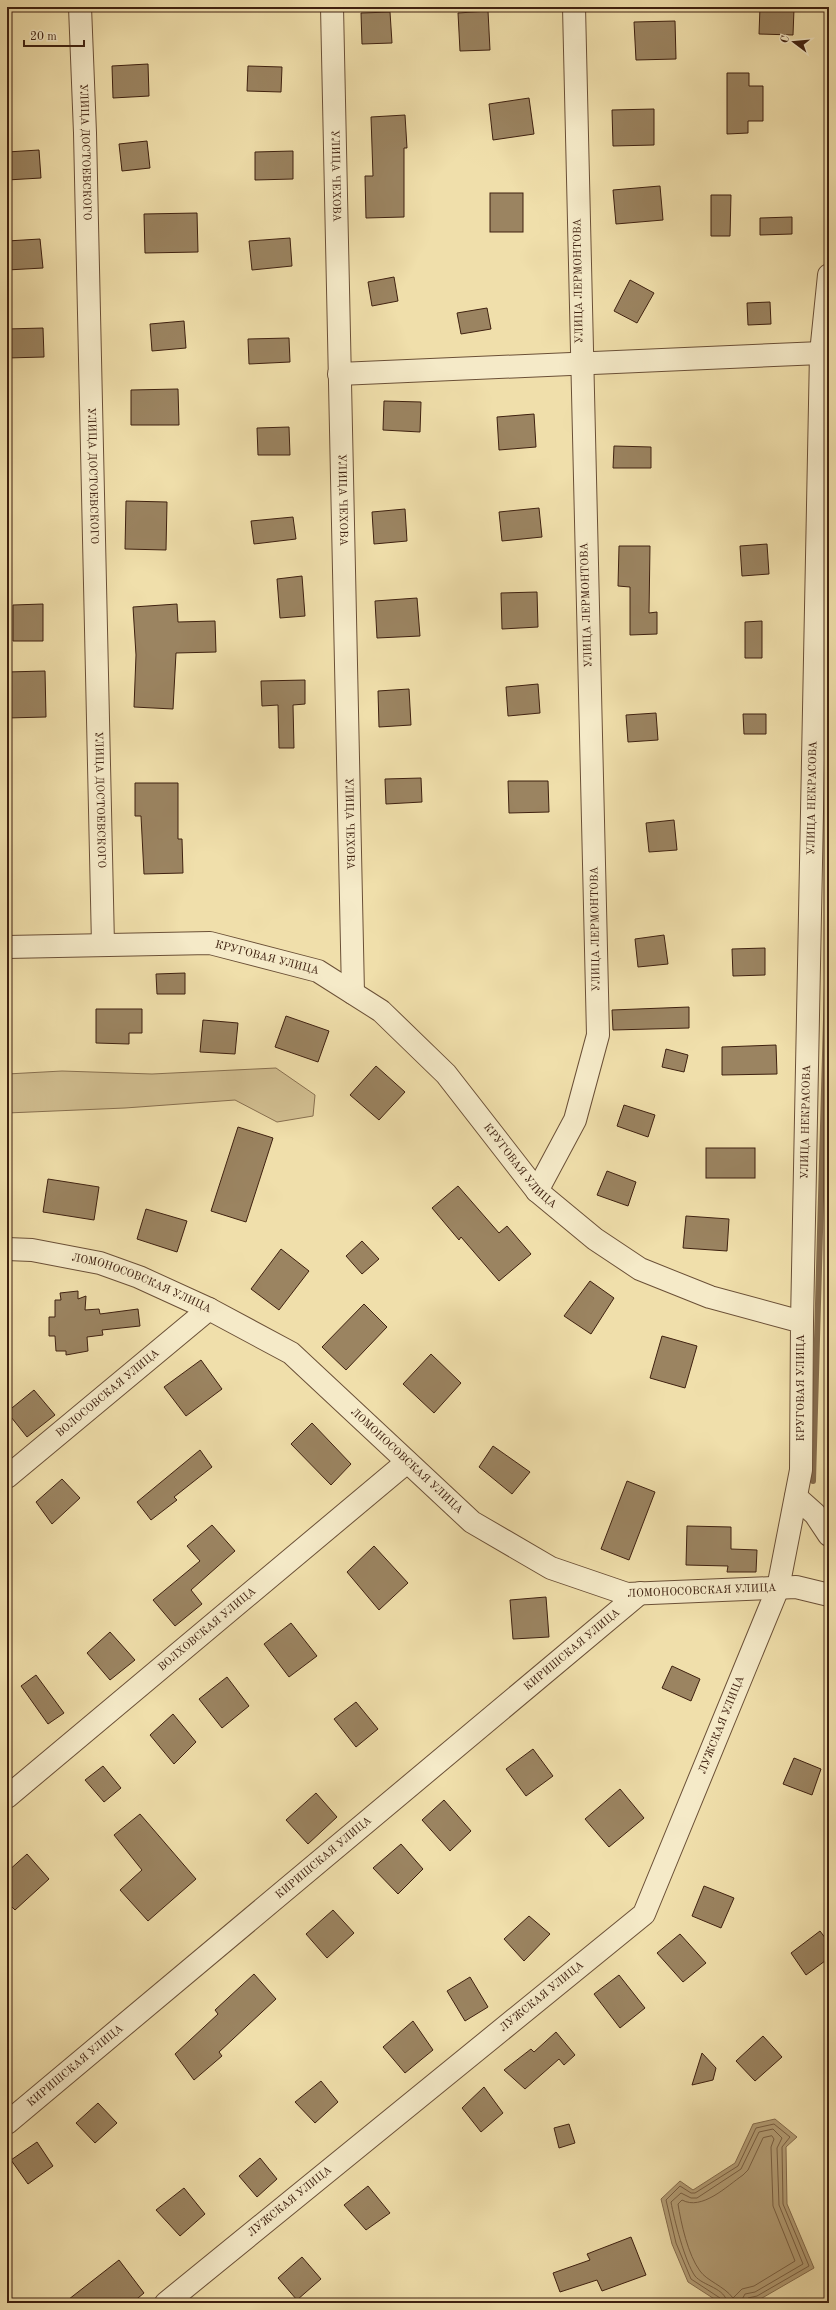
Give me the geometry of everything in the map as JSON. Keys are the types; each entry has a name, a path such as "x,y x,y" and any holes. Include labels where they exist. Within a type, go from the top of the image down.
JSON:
{"street":[{"name":"УЛИЦА ДОСТОЕВСКОГО","path":"80,7 85,149 103,945"},
{"name":"УЛИЦА ЧЕХОВА","path":"332,7 353,993"},
{"name":"УЛИЦА ЛЕРМОНТОВА","path":"538,1191 575,1120 598,1035 581,362 574,7"},
{"name":"УЛИЦА НЕКРАСОВА","path":"802,1322 822,353 829,275"},
{"path":"339,374 581,362 822,353"},
{"name":"КРУГОВАЯ УЛИЦА","path":"7,947 210,943 318,970 381,1011 446,1074 538,1191 595,1239 640,1269 710,1297 802,1322 801,1470 778,1588"},
{"name":"ЛОМОНОСОВСКАЯ УЛИЦА","path":"7,1249 32,1250 100,1264 139,1277 209,1309 290,1353 472,1522 551,1568 627,1594 796,1587 829,1594"},
{"name":"ВОЛОСОВСКАЯ УЛИЦА","path":"7,1477 209,1309"},
{"name":"ВОЛХОВСКАЯ УЛИЦА","path":"7,1797 407,1462"},
{"path":"796,1497 815,1514 829,1535"},
{"name":"ЛУЖСКАЯ УЛИЦА","path":"166,2303 644,1914 778,1588"},
{"name":"КИРИШСКАЯ УЛИЦА","path":"7,2123 640,1593"}],"shaded area":[{"path":"276,1068 315,1095 313,1116 277,1122 235,1100 125,1108 7,1113 7,1074 62,1071 152,1074"}],"water":[{"path":"775,2119 797,2137 786,2147 787,2204 814,2268 757,2301 719,2302 688,2282 672,2244 661,2199 680,2181 693,2190 735,2163 753,2124"}],"building":[{"path":"760,7 794,9 793,35 759,34"},
{"path":"488,11 490,50 460,51 458,13"},
{"path":"390,12 392,43 362,44 361,13"},
{"path":"675,21 676,59 636,60 634,22"},
{"path":"148,64 149,96 113,98 112,66"},
{"path":"248,66 282,67 281,92 247,91"},
{"path":"727,73 749,73 749,86 763,86 763,121 748,121 748,133 727,134"},
{"path":"529,98 534,134 493,140 489,104"},
{"path":"654,109 654,145 613,146 612,110"},
{"path":"405,115 407,148 404,148 404,217 366,218 365,176 373,176 371,117"},
{"path":"147,141 150,168 122,171 119,144"},
{"path":"39,150 41,178 7,180 7,152"},
{"path":"293,151 293,179 255,180 255,152"},
{"path":"660,186 663,220 616,224 613,190"},
{"path":"490,193 523,193 523,232 490,232"},
{"path":"711,195 731,195 730,236 711,236"},
{"path":"197,213 198,252 145,253 144,214"},
{"path":"792,217 792,234 760,235 760,218"},
{"path":"290,238 292,266 252,270 249,241"},
{"path":"40,239 43,268 7,270 7,241"},
{"path":"394,277 398,301 372,306 368,282"},
{"path":"630,280 654,293 637,323 614,311"},
{"path":"770,302 771,324 748,325 747,303"},
{"path":"487,308 491,329 461,334 457,313"},
{"path":"184,321 186,348 152,351 150,324"},
{"path":"43,328 44,357 7,358 7,329"},
{"path":"289,338 290,362 249,364 248,339"},
{"path":"178,389 179,425 131,425 131,390"},
{"path":"384,401 421,402 420,432 383,430"},
{"path":"534,414 536,447 499,450 497,417"},
{"path":"289,427 290,455 258,455 257,428"},
{"path":"614,446 651,447 651,468 613,468"},
{"path":"126,501 167,502 166,550 125,549"},
{"path":"539,508 542,537 502,541 499,512"},
{"path":"405,509 407,541 374,544 372,512"},
{"path":"293,517 296,539 254,544 251,521"},
{"path":"767,544 769,574 742,576 740,546"},
{"path":"619,546 650,546 649,613 657,612 657,634 630,635 630,587 618,586"},
{"path":"302,576 305,616 280,618 277,579"},
{"path":"537,592 538,627 502,629 501,593"},
{"path":"417,598 420,636 377,638 375,601"},
{"path":"43,604 43,641 13,641 13,605"},
{"path":"177,604 178,622 215,621 216,652 176,653 173,709 134,707 136,655 133,607"},
{"path":"762,621 762,658 745,658 745,622"},
{"path":"45,671 46,717 7,718 7,672"},
{"path":"305,680 305,704 293,705 294,748 279,748 278,705 262,706 261,681"},
{"path":"538,684 540,713 508,716 506,687"},
{"path":"409,689 411,725 379,727 378,691"},
{"path":"656,713 658,740 628,742 626,715"},
{"path":"743,714 766,714 766,734 744,734"},
{"path":"421,778 422,802 386,804 385,779"},
{"path":"508,781 548,781 549,812 509,813"},
{"path":"135,783 178,783 178,839 182,839 183,873 144,874 141,816 135,816"},
{"path":"674,820 677,850 649,852 646,823"},
{"path":"664,935 668,964 638,967 635,939"},
{"path":"765,948 765,975 733,976 732,949"},
{"path":"185,973 185,994 157,994 156,974"},
{"path":"689,1007 689,1028 613,1030 612,1010"},
{"path":"96,1009 142,1009 142,1033 129,1033 129,1044 96,1043"},
{"path":"286,1016 329,1031 318,1062 275,1047"},
{"path":"203,1020 238,1023 235,1054 200,1052"},
{"path":"776,1045 777,1074 722,1075 722,1047"},
{"path":"666,1049 688,1055 684,1072 662,1067"},
{"path":"376,1066 405,1092 379,1120 350,1095"},
{"path":"624,1105 655,1115 648,1137 617,1126"},
{"path":"238,1127 273,1138 246,1222 211,1211"},
{"path":"706,1148 755,1148 755,1178 706,1178"},
{"path":"607,1171 636,1182 628,1206 597,1195"},
{"path":"48,1179 99,1187 94,1220 43,1212"},
{"path":"458,1186 499,1233 507,1226 531,1254 499,1281 461,1237 459,1240 432,1208"},
{"path":"146,1209 187,1221 177,1252 137,1239"},
{"path":"686,1216 729,1219 727,1251 683,1248"},
{"path":"362,1241 379,1259 362,1274 346,1256"},
{"path":"281,1249 309,1271 279,1310 251,1289"},
{"path":"590,1281 614,1298 591,1334 564,1316"},
{"path":"78,1291 78,1299 86,1296 85,1310 99,1309 100,1314 138,1309 140,1326 102,1330 103,1335 87,1337 88,1351 66,1355 66,1351 56,1351 55,1336 49,1336 49,1317 55,1317 55,1300 61,1300 60,1293"},
{"path":"364,1304 387,1327 346,1370 322,1347"},
{"path":"662,1336 697,1346 685,1388 650,1378"},
{"path":"431,1354 461,1383 434,1413 403,1384"},
{"path":"201,1360 222,1389 186,1416 164,1387"},
{"path":"34,1390 55,1415 27,1437 7,1412"},
{"path":"312,1423 351,1464 331,1485 291,1444"},
{"path":"493,1446 530,1472 512,1494 479,1467"},
{"path":"200,1450 212,1467 174,1497 177,1500 151,1520 137,1502"},
{"path":"62,1479 80,1498 52,1524 36,1502"},
{"path":"627,1481 655,1492 629,1560 601,1549"},
{"path":"212,1525 235,1551 191,1590 202,1604 175,1626 153,1600 200,1561 187,1546"},
{"path":"687,1526 731,1527 731,1549 757,1550 756,1572 727,1572 728,1566 686,1565"},
{"path":"374,1546 408,1583 379,1610 347,1572"},
{"path":"546,1597 549,1637 513,1639 510,1600"},
{"path":"291,1623 317,1656 289,1677 264,1644"},
{"path":"110,1632 135,1660 110,1680 87,1653"},
{"path":"672,1666 700,1679 691,1701 662,1688"},
{"path":"36,1675 64,1713 48,1724 21,1686"},
{"path":"227,1677 249,1706 222,1728 199,1699"},
{"path":"356,1702 378,1729 356,1747 334,1719"},
{"path":"173,1714 196,1742 174,1764 150,1735"},
{"path":"533,1749 553,1776 526,1796 506,1769"},
{"path":"794,1758 821,1769 812,1795 783,1784"},
{"path":"103,1766 121,1788 104,1802 85,1780"},
{"path":"620,1789 644,1818 609,1847 585,1819"},
{"path":"316,1793 337,1817 308,1844 286,1820"},
{"path":"444,1800 471,1831 450,1851 422,1820"},
{"path":"140,1814 196,1879 148,1921 120,1890 142,1870 114,1835"},
{"path":"401,1844 423,1869 398,1894 373,1868"},
{"path":"27,1854 49,1879 15,1910 7,1902 7,1872"},
{"path":"704,1886 734,1898 721,1928 692,1916"},
{"path":"333,1910 354,1933 327,1958 306,1934"},
{"path":"529,1916 550,1934 524,1961 504,1939"},
{"path":"820,1931 829,1943 829,1958 806,1975 791,1953"},
{"path":"680,1934 706,1963 683,1982 657,1953"},
{"path":"254,1974 276,1999 219,2052 222,2056 194,2080 175,2054 218,2014 215,2010"},
{"path":"619,1975 645,2008 620,2028 594,1994"},
{"path":"470,1977 488,2007 465,2021 447,1991"},
{"path":"413,2021 433,2050 405,2073 383,2047"},
{"path":"556,2032 575,2055 564,2065 559,2059 525,2089 504,2070 531,2049 534,2052"},
{"path":"763,2036 782,2057 755,2081 736,2061"},
{"path":"702,2053 716,2068 713,2080 692,2085"},
{"path":"321,2081 338,2102 315,2123 295,2102"},
{"path":"484,2087 503,2113 481,2132 462,2108"},
{"path":"98,2103 117,2123 95,2143 76,2123"},
{"path":"569,2124 575,2143 559,2148 554,2128"},
{"path":"37,2142 53,2166 28,2184 11,2160"},
{"path":"260,2158 277,2179 257,2197 239,2176"},
{"path":"368,2186 390,2213 366,2230 344,2205"},
{"path":"184,2188 205,2214 180,2236 156,2210"},
{"path":"631,2237 646,2275 602,2291 597,2280 560,2292 553,2273 590,2260 587,2254"},
{"path":"302,2257 321,2279 297,2300 278,2278"},
{"path":"119,2260 144,2293 132,2303 64,2303"}],"waterway":[{"path":"813,1481 829,913"}]}
